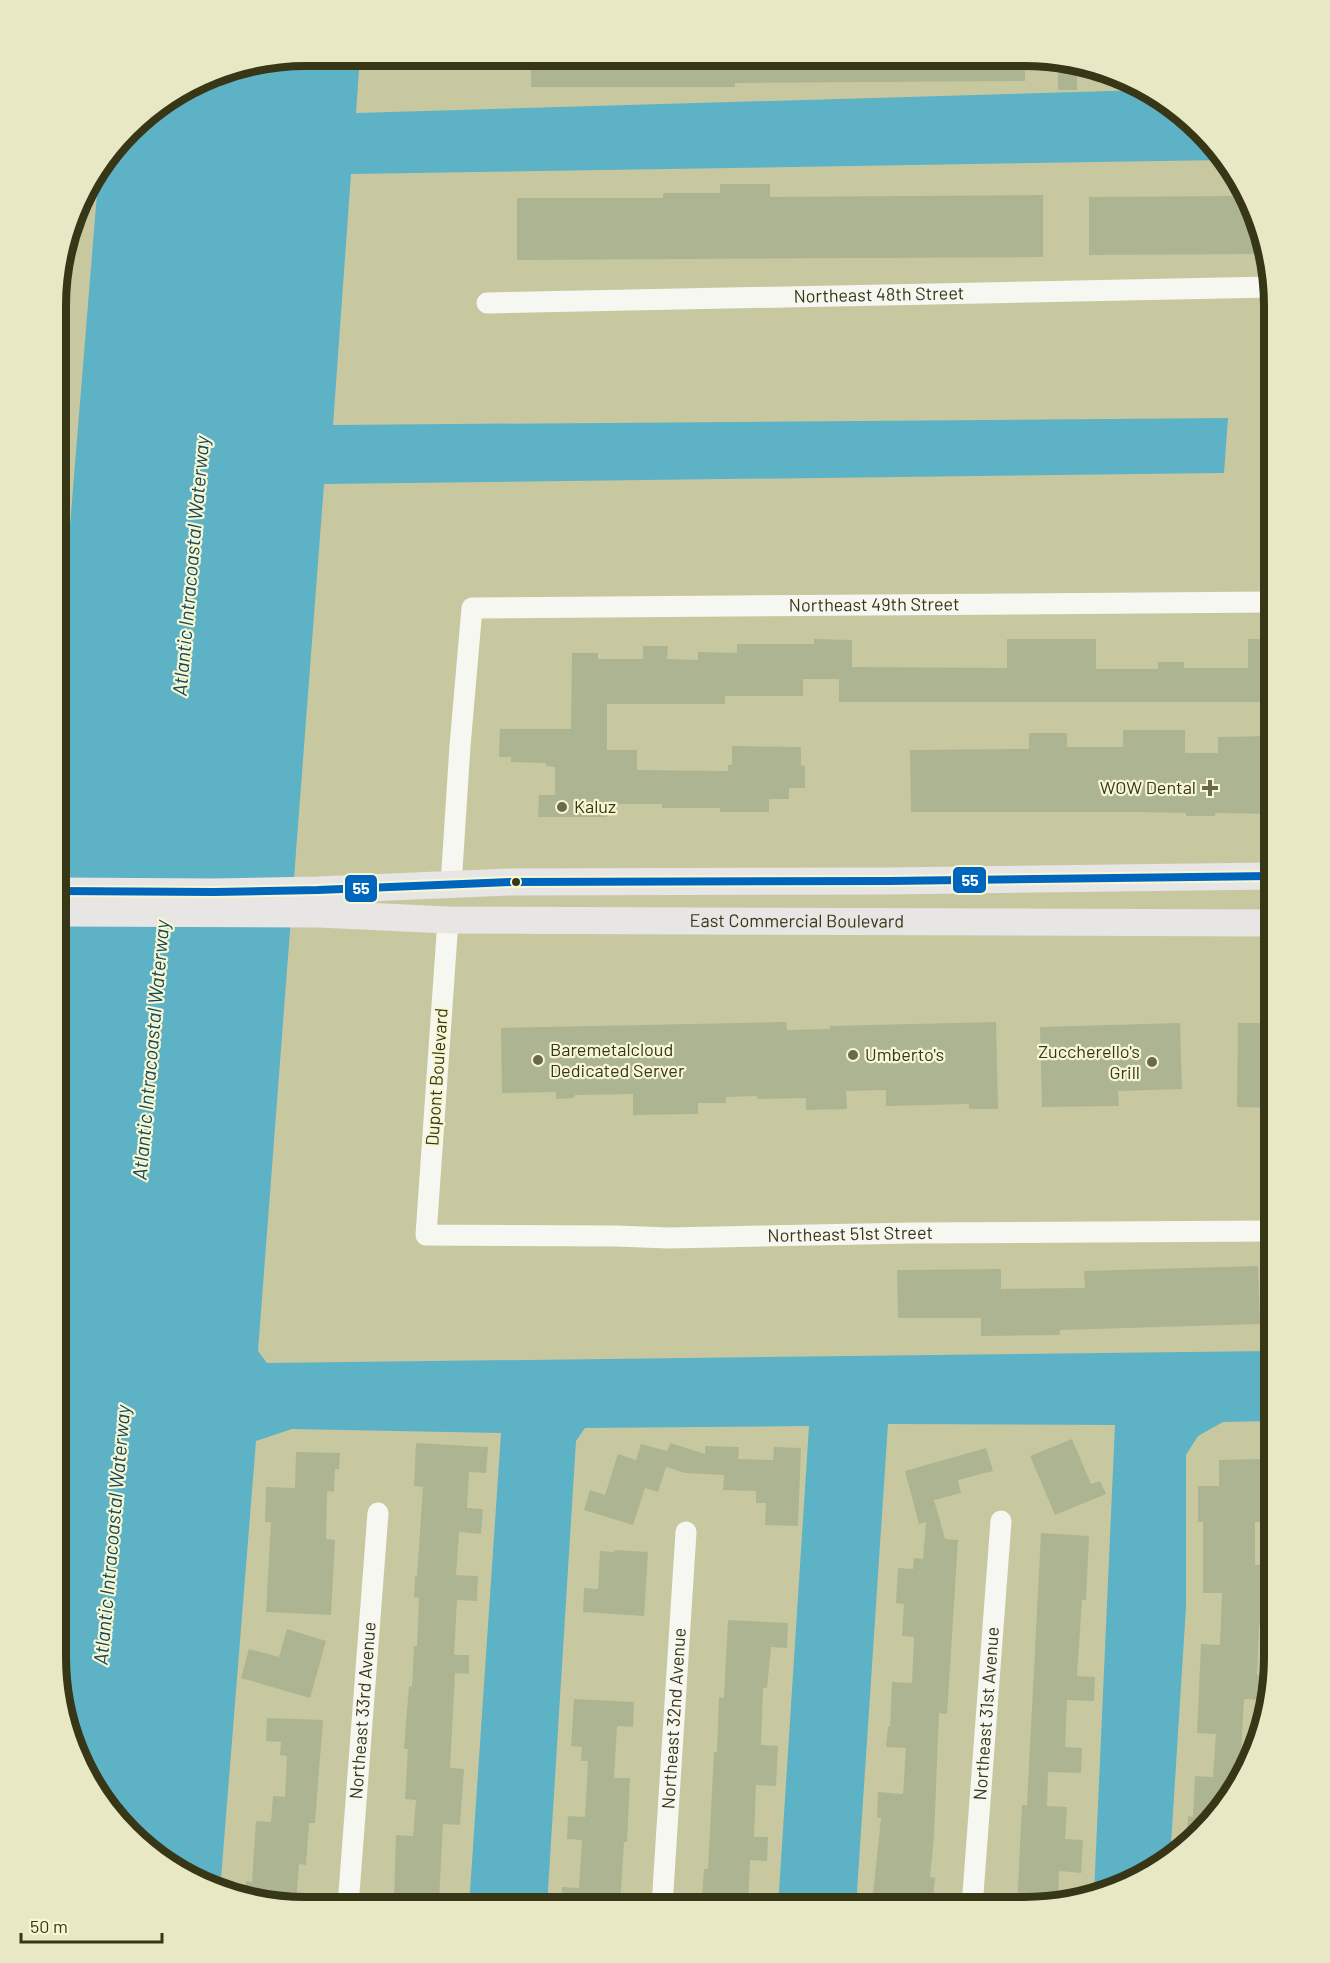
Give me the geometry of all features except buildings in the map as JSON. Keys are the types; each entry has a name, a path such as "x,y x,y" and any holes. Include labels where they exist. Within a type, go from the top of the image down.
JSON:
{"main road":[{"path":"66,913 319,902 451,885 510,882 889,882 1264,876"},
{"path":"892,921 899,906 911,895 942,880"},
{"path":"448,920 456,907 464,902 510,882"},
{"path":"850,921 883,895 889,882"},
{"path":"66,891 214,892 319,902"},
{"name":"East Commercial Boulevard","path":"319,902 448,920 1264,923"}],"street":[{"name":"Northeast 48th Street","path":"487,303 1263,287"},
{"name":"Northeast 49th Street","path":"451,885 472,608 1264,602"},
{"name":"Dupont Boulevard","path":"426,1235 448,920"},
{"name":"Northeast 51st Street","path":"426,1235 669,1238 912,1233 1264,1231"},
{"name":"Northeast 33rd Avenue","path":"349,1897 378,1513"},
{"name":"Northeast 31st Avenue","path":"973,1897 1001,1521"},
{"name":"Northeast 32nd Avenue","path":"663,1897 686,1532"}],"water":[{"name":"Atlantic Intracoastal Waterway","path":"359,66 356,113 1129,90 1158,106 1182,125 1205,148 1214,160 351,174 333,425 1228,418 1224,473 324,484 258,1351 267,1363 1264,1351 1264,1421 1223,1422 1198,1436 1186,1455 1186,1607 1171,1846 1144,1865 1116,1879 1094,1886 1115,1425 888,1424 857,1897 779,1897 809,1426 585,1428 576,1441 548,1897 470,1897 501,1433 292,1429 256,1441 221,1881 172,1857 148,1838 125,1815 106,1791 84,1749 74,1719 68,1689 66,1657 66,574 98,187 125,148 148,125 172,106 214,84 244,74 274,68"}],"transit line":[{"name":"55","path":"66,891 318,890 510,882 889,881 1264,876"}],"place":[{"name":"WOW Dental","path":"1210,788"},
{"name":"Kaluz","path":"562,807"},
{"name":"Umberto's","path":"853,1055"},
{"name":"Baremetalcloud Dedicated Server","path":"538,1060"},
{"name":"Zuccherello's Grill","path":"1152,1062"}]}
